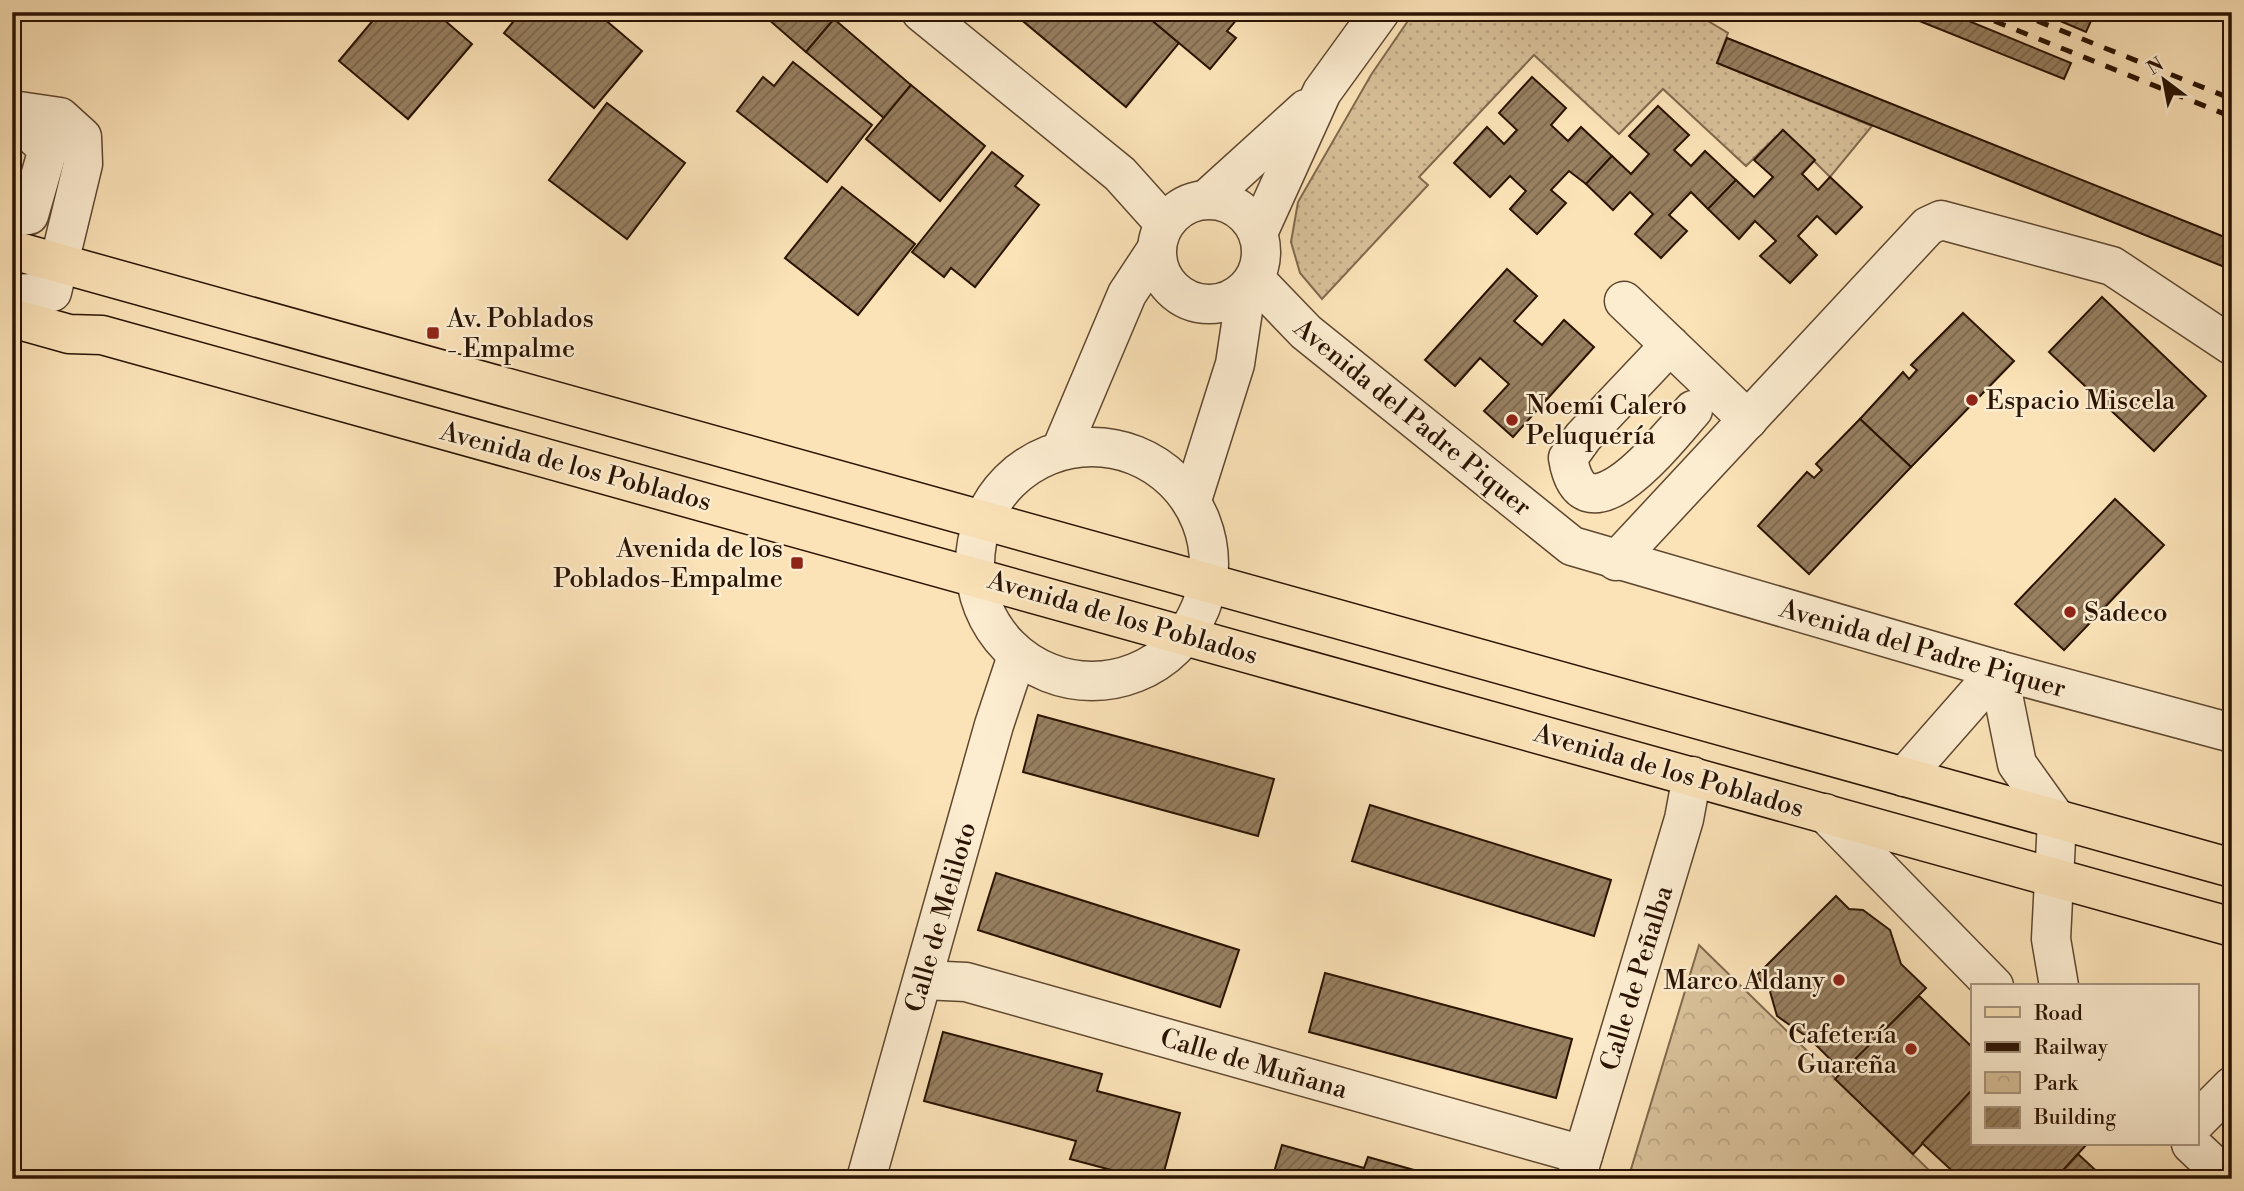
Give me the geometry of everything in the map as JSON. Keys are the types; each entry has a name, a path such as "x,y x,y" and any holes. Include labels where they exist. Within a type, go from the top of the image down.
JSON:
{"main road":[{"name":"Avenida de los Poblados","path":"12,250 2232,868"},
{"name":"Avenida de los Poblados","path":"12,318 69,334 102,335 2232,927"}],"street":[{"path":"921,12 1120,174 1160,236 1163,280 1187,300 1218,305 1251,285"},
{"path":"1348,55 1350,12"},
{"path":"1259,231 1322,93 1380,12"},
{"path":"1061,450 1127,294 1160,236 1183,205 1208,198 1249,164 1322,93"},
{"path":"12,110 60,117 82,136 83,164 61,264 52,292 12,294"},
{"path":"12,116 48,149 29,215 12,217"},
{"path":"1192,500 1235,364 1251,285 1263,256 1259,231 1239,207 1208,198"},
{"path":"1616,561 1928,226 1941,220 2112,266 2231,345"},
{"name":"Avenida del Padre Piquer","path":"1251,285 1572,546 1616,561 1998,670 2232,733"},
{"path":"1624,301 1748,420"},
{"path":"1670,345 1583,437 1568,458 1571,476 1588,492 1606,493 1631,477 1693,410"},
{"path":"1111,447 1157,464 1192,500 1208,539 1210,582 1187,636 1151,667 1106,682 1058,678 1017,656 987,620 974,576 982,520 1000,489 1028,465 1061,450 1111,447"},
{"name":"Calle de Meliloto","path":"866,1179 993,725 1017,656"},
{"path":"1904,777 1998,670"},
{"path":"1998,670 2017,764 2057,820 2051,939 2059,984"},
{"name":"Calle de Peñalba","path":"1579,1167 1685,819 1692,776"},
{"path":"1825,813 1992,984"},
{"name":"Calle de Muñana","path":"923,980 966,982 1579,1167"},
{"path":"2198,1120 2232,1086"},
{"path":"2193,1146 2228,1179"}],"green space":[{"path":"1414,12 1693,12 1728,33 1717,63 1872,126 1830,177 1783,130 1746,166 1663,89 1619,134 1534,55 1419,177 1428,185 1322,299 1300,273 1291,242 1298,202 1371,75"},
{"path":"1699,945 1938,1179 1628,1179"}],"building":[{"path":"380,12 435,12 472,44 408,119 339,61"},
{"path":"521,12 596,12 642,51 594,108 504,33"},
{"path":"760,12 826,12 834,19 806,52"},
{"path":"1012,12 1142,12 1179,43 1126,107"},
{"path":"1142,12 1243,12 1227,31 1236,38 1210,69"},
{"path":"1897,12 1947,12 2071,63 2064,79"},
{"path":"2039,12 2095,12 2086,32"},
{"path":"834,19 911,85 884,118 806,52"},
{"path":"1727,38 2232,240 2232,270 1717,63"},
{"path":"793,62 872,125 827,182 737,111 763,77 774,86"},
{"path":"1532,77 1566,108 1551,125 1568,141 1581,127 1612,156 1586,184 1569,171 1551,190 1566,203 1537,234 1510,209 1526,191 1510,176 1490,197 1454,163 1487,127 1504,144 1517,130 1499,113"},
{"path":"911,85 985,146 940,201 866,139"},
{"path":"607,103 685,163 627,239 549,180"},
{"path":"1658,106 1689,135 1674,150 1691,166 1705,151 1736,180 1708,209 1691,192 1669,215 1687,231 1661,258 1635,234 1653,214 1630,192 1613,210 1586,184 1612,156 1631,174 1649,154 1629,136"},
{"path":"1783,130 1815,160 1802,174 1818,190 1830,177 1862,207 1836,234 1817,216 1798,236 1817,255 1790,283 1760,256 1776,241 1755,221 1739,239 1708,209 1736,180 1754,197 1773,177 1754,160"},
{"path":"992,152 1023,176 1015,186 1039,205 975,287 951,268 944,277 912,252"},
{"path":"842,187 915,244 858,315 785,258"},
{"path":"1507,269 1537,296 1514,321 1542,345 1564,320 1594,347 1513,437 1484,411 1509,384 1480,358 1455,386 1425,360"},
{"path":"2102,297 2206,396 2154,451 2049,352"},
{"path":"1963,313 2014,361 1911,467 1860,419 1903,372 1909,379 1917,370 1911,365"},
{"path":"1860,419 1911,467 1809,574 1758,526 1807,472 1814,478 1822,470 1816,464"},
{"path":"2115,499 2164,545 2064,650 2015,604"},
{"path":"1038,715 1274,779 1258,836 1023,772"},
{"path":"1370,805 1611,880 1594,936 1352,861"},
{"path":"996,873 1239,950 1220,1007 978,930"},
{"path":"1836,896 1849,909 1863,910 1890,930 1901,964 1926,988 1843,1072 1810,1039 1777,1016 1769,988 1756,976"},
{"path":"1325,973 1572,1039 1556,1098 1309,1032"},
{"path":"1919,996 1971,1046 1971,1091 1913,1154 1835,1079"},
{"path":"943,1032 1102,1074 1097,1091 1180,1113 1162,1179 1145,1179 1070,1159 1076,1141 924,1101"},
{"path":"1971,1091 1971,1146 2085,1146 2055,1179 1961,1179 1922,1143"},
{"path":"1282,1145 1364,1168 1368,1157 1446,1179 1272,1179"},
{"path":"2078,1154 2105,1179 2055,1179"}],"railway":[{"path":"1972,12 2232,117"},
{"path":"2015,12 2232,99"}],"place":[{"name":"Av. Poblados - Empalme","path":"433,333"},
{"name":"Espacio Miscela","path":"1972,400"},
{"name":"Noemi Calero Peluquería","path":"1512,420"},
{"name":"Avenida de los Poblados-Empalme","path":"797,563"},
{"name":"Sadeco","path":"2070,612"},
{"name":"Marco Aldany","path":"1839,980"},
{"name":"Cafetería Guareña","path":"1911,1049"}]}
